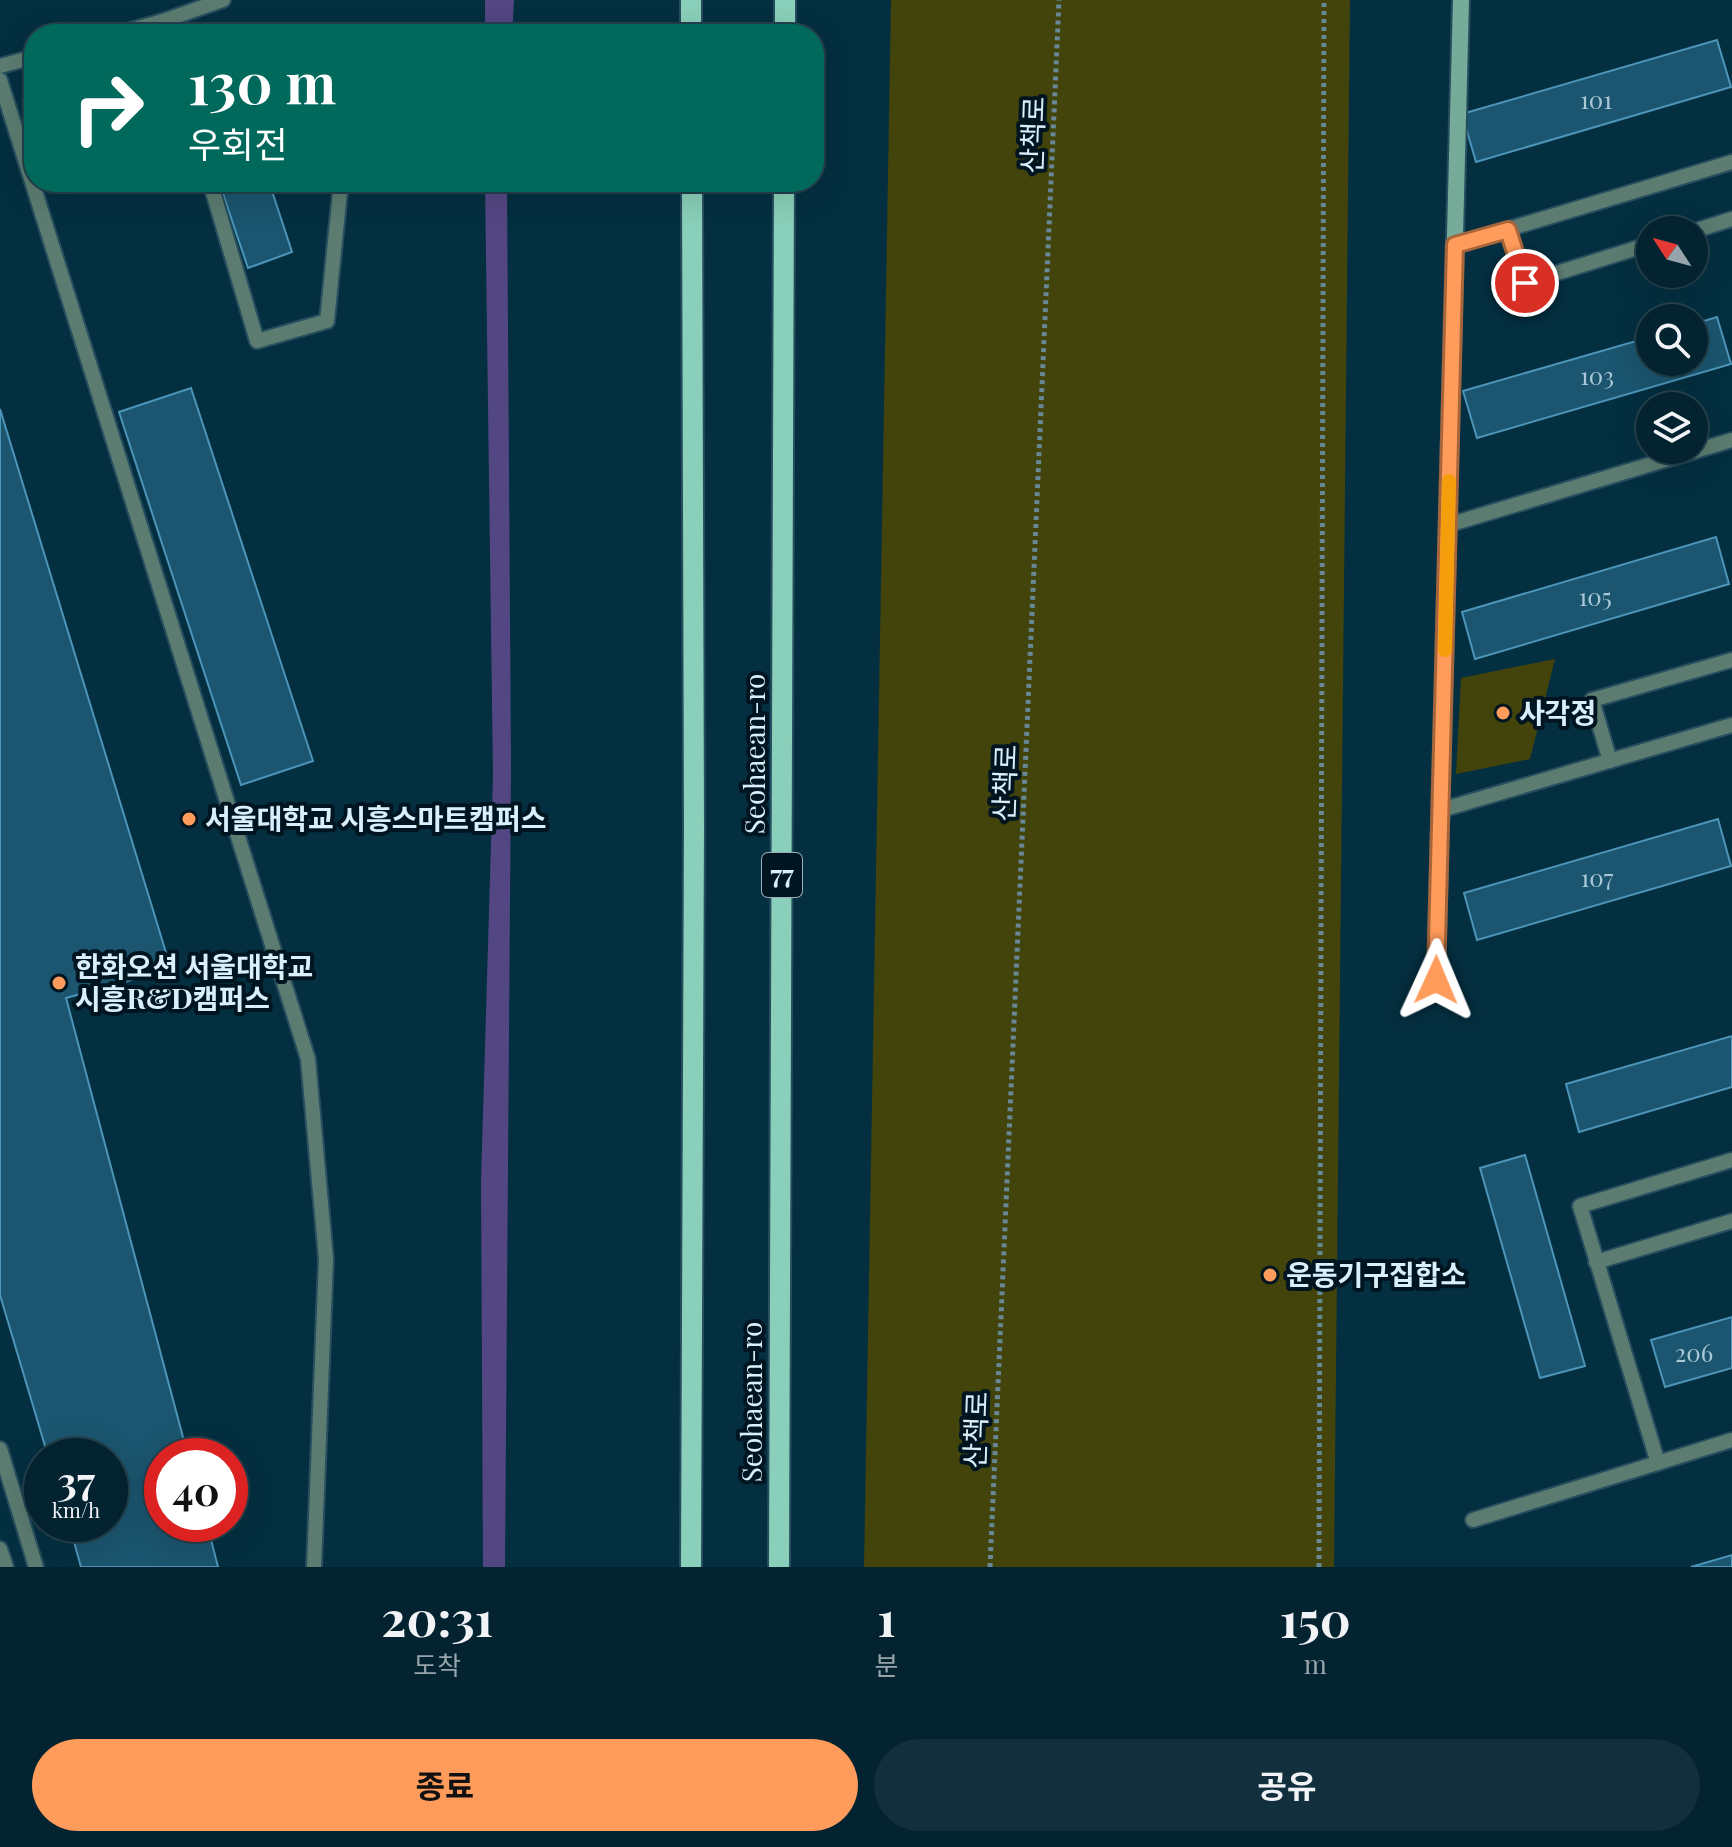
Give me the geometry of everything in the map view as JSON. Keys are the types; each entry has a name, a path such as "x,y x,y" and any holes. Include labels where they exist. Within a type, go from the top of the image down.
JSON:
{"main road":[{"path":"691,0 691,24"},
{"path":"785,0 785,24"},
{"path":"691,1567 694,858 692,192"},
{"name":"Seohaean-ro","path":"779,1567 784,192"}],"street":[{"path":"1436,980 1461,0"}],"lane":[{"path":"173,24 223,0"},
{"path":"0,66 24,60"},
{"path":"0,80 24,156"},
{"path":"1455,245 1732,162"},
{"path":"35,192 308,1059 326,1259 314,1567"},
{"path":"213,192 257,341 327,321 340,192"},
{"path":"1708,227 1732,219"},
{"path":"1508,230 1525,283 1636,248"},
{"path":"1448,525 1732,440"},
{"path":"1610,761 1592,700 1732,660"},
{"path":"1441,810 1732,725"},
{"path":"1658,1463 1580,1206 1732,1160"},
{"path":"1596,1262 1732,1221"},
{"path":"1473,1520 1732,1440"},
{"path":"0,1449 36,1567"}],"path":[{"name":"산책로","path":"990,1567 1059,0"},
{"path":"1319,1567 1324,0"}],"shaded area":[{"path":"485,0 514,0 513,24 485,24"},
{"path":"891,0 1350,0 1334,1567 864,1567"},
{"path":"485,192 507,192 511,764 505,1567 483,1567 481,1182 493,776"},
{"path":"1555,659 1530,759 1456,774 1461,678"}],"building":[{"path":"1717,40 1731,87 1476,162 1462,114"},
{"path":"222,192 272,192 292,252 248,268"},
{"path":"1717,317 1731,364 1708,371 1708,320"},
{"path":"1636,341 1636,376 1690,376 1477,438 1463,391"},
{"path":"191,388 313,761 241,785 119,412"},
{"name":"한화오션 서울대학교 시흥R&D캠퍼스","path":"0,409 171,969 66,998 183,1438 144,1438 144,1542 212,1542 218,1567 81,1567 74,1542 128,1542 128,1438 43,1438 0,1295"},
{"path":"1716,537 1729,584 1475,659 1462,612"},
{"path":"1718,819 1731,866 1477,940 1464,893"},
{"path":"1732,1036 1732,1087 1579,1132 1566,1084"},
{"path":"1525,1155 1585,1366 1540,1378 1480,1168"},
{"path":"1732,1317 1732,1368 1665,1387 1651,1340"},
{"path":"1732,1555 1732,1567 1691,1567"}],"slow traffic":[{"path":"1445,650 1449,481"}],"place":[{"name":"사각정","path":"1503,713"},
{"name":"서울대학교 시흥스마트캠퍼스","path":"189,819"},
{"name":"한화오션 서울대학교 시흥R&D캠퍼스","path":"59,983"},
{"name":"운동기구집합소","path":"1270,1275"}],"route":[{"path":"1436,980 1455,245 1508,230 1525,283"}]}
